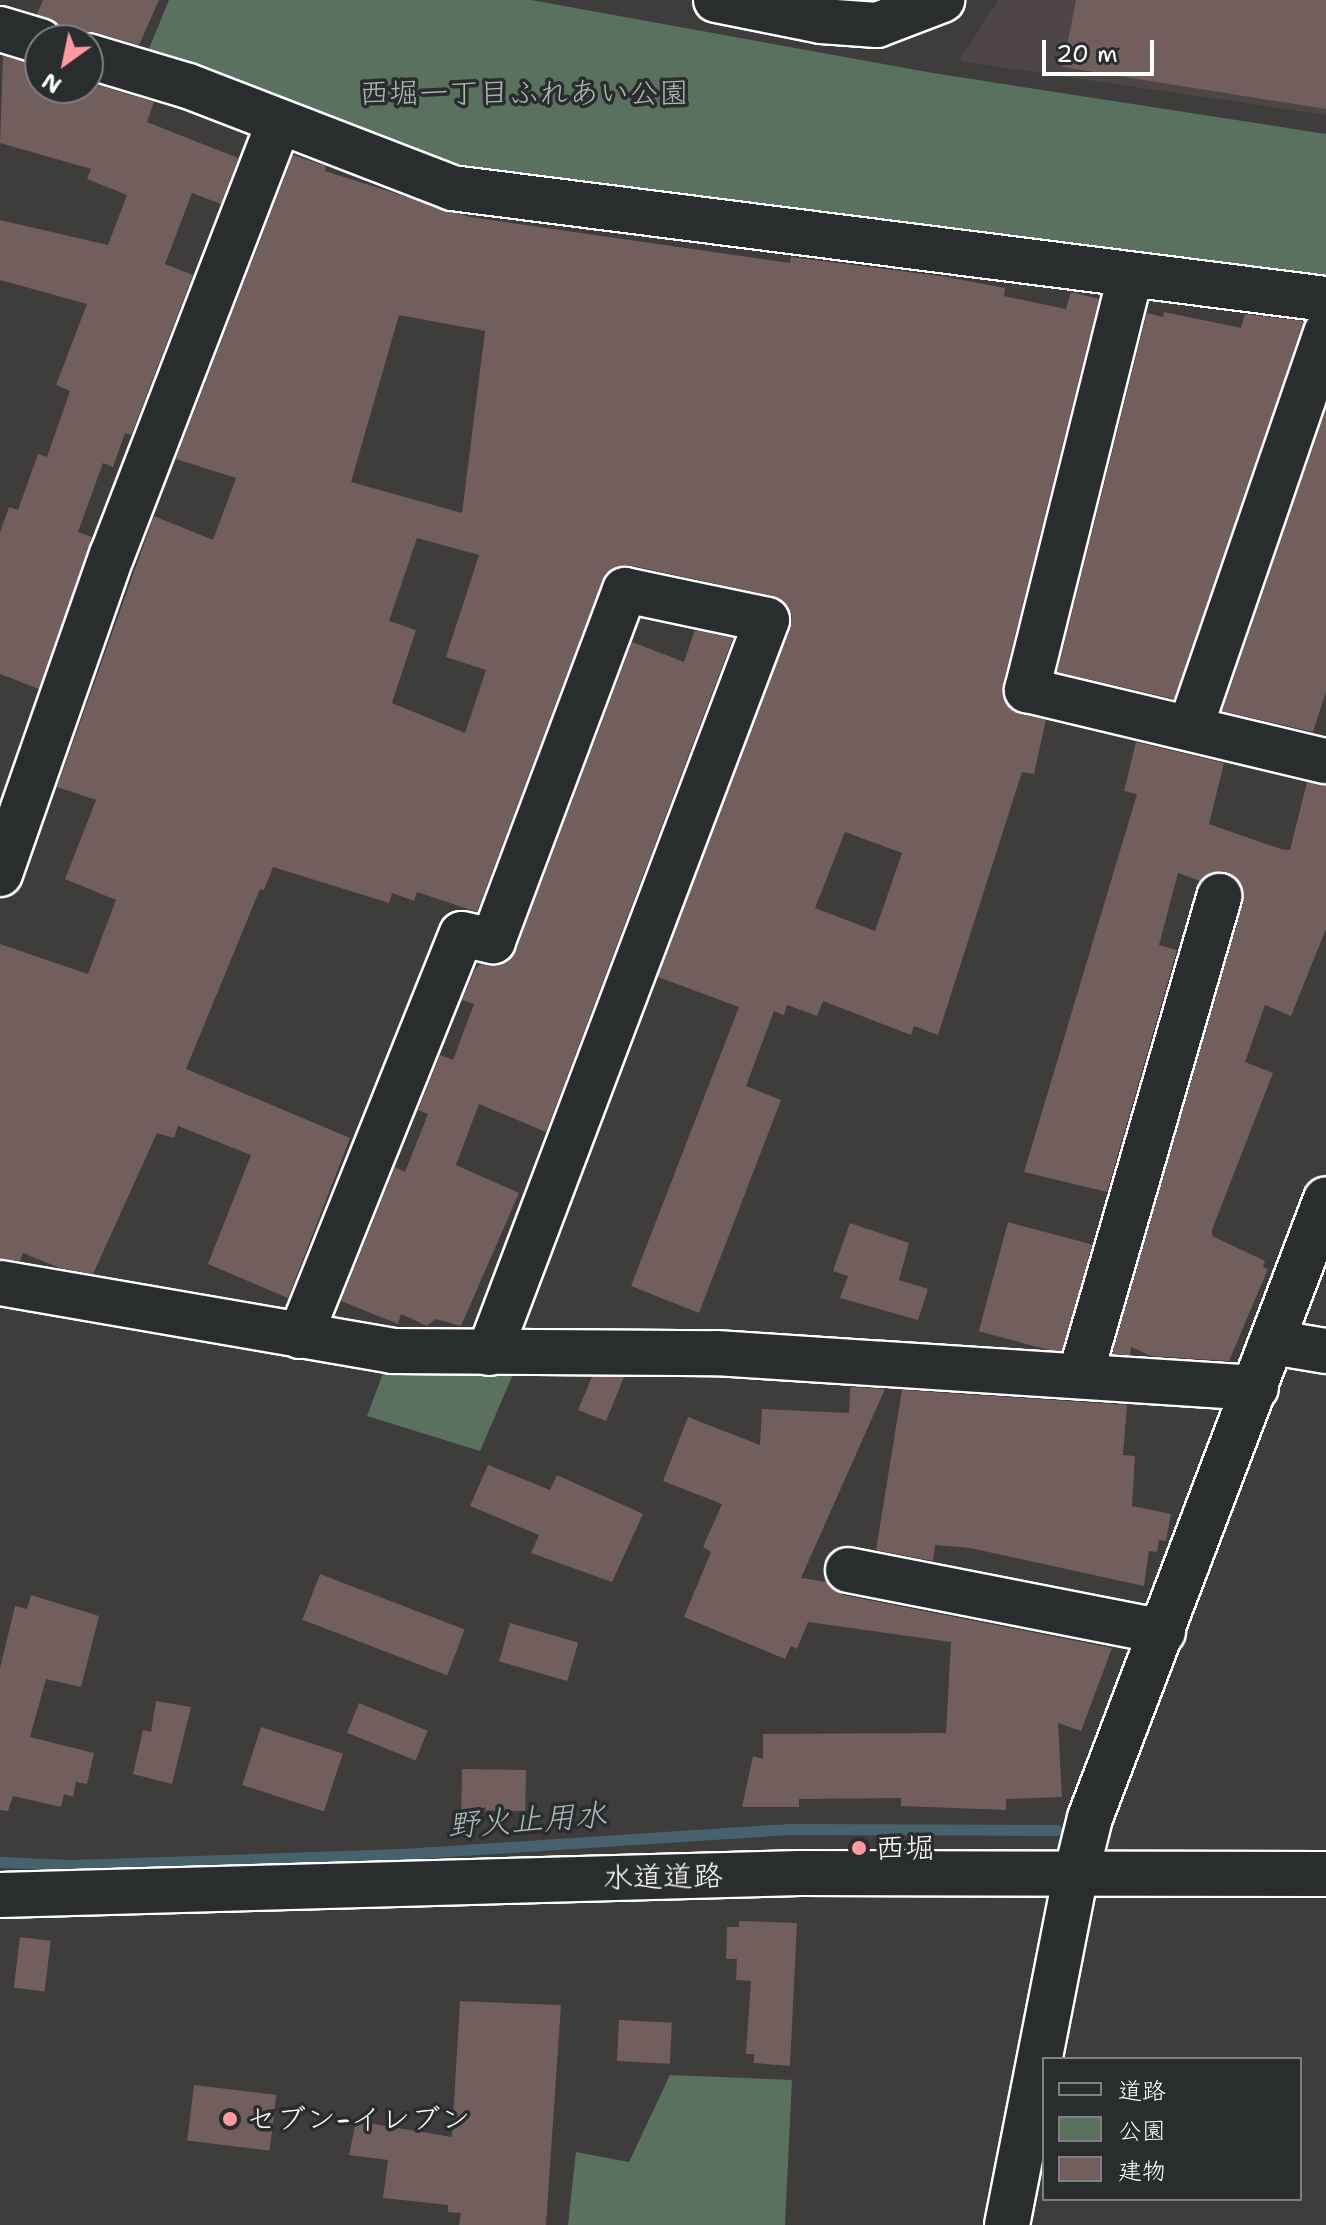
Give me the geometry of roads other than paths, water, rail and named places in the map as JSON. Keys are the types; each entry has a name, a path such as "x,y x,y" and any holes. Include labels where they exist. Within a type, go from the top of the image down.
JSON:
{"street":[{"path":"716,0 821,21 877,25 942,0"},
{"path":"0,29 24,36"},
{"path":"104,61 188,86 452,188 1130,277 1326,299"},
{"path":"0,874 112,555 279,122"},
{"path":"1130,277 1027,690 1326,761"},
{"path":"1190,728 1326,332"},
{"path":"300,1336 462,934 493,941 625,590 767,620 489,1353"},
{"path":"1080,1376 1219,896"},
{"path":"1007,2225 1076,1874 1090,1818 1326,1199"},
{"path":"0,1283 392,1351 716,1353 1256,1388"},
{"path":"1272,1342 1326,1351"},
{"path":"848,1570 1163,1632"},
{"name":"水道道路","path":"0,1895 193,1894 348,1884 800,1873 1326,1874"}],"waterway":[{"name":"野火止用水","path":"0,1862 72,1865 402,1854 786,1829 1057,1830"}],"place":[{"name":"西堀","path":"859,1848"},
{"name":"セブン-イレブン","path":"230,2119"}],"park label":[{"name":"西堀一丁目ふれあい公園","path":"524,93"}]}
